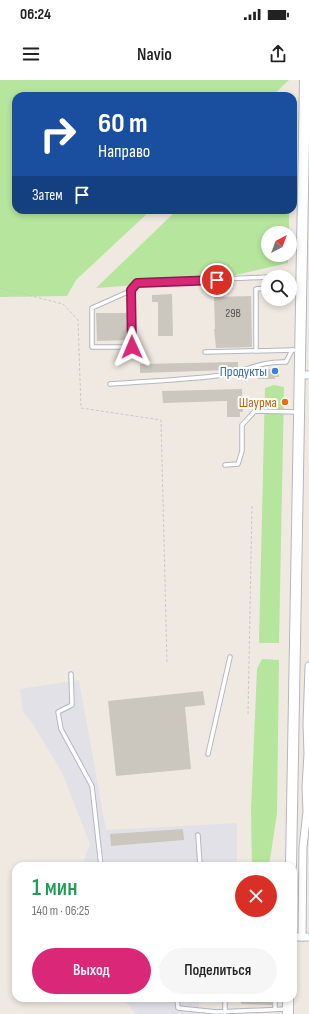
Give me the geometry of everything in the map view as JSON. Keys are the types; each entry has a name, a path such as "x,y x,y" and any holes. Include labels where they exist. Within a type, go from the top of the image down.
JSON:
{"main road":[{"path":"291,862 299,412 304,375 296,350 306,235 306,80"}],"street":[{"path":"306,937 303,847 307,812 306,787 309,666"}],"lane":[{"path":"131,290 132,347 92,347 92,308 131,290 137,283 261,277"},
{"path":"297,285 302,285"},
{"path":"256,351 256,289 261,289"},
{"path":"205,352 296,350"},
{"path":"110,384 223,375 246,371 255,365 269,362 286,362 296,350"},
{"path":"226,465 238,464 242,451 242,425 255,411 299,412"},
{"path":"208,754 230,657"},
{"path":"71,674 72,705 58,712 61,729 92,786 101,862"},
{"path":"198,835 200,862"},
{"path":"177,1002 178,1008 215,1013 275,1009 288,1011"},
{"path":"225,1002 225,1012"},
{"path":"275,1002 275,1009"}],"path":[{"path":"0,288 63,304 78,320 81,408 161,420 167,664"},
{"path":"248,714 252,506"}],"shaded area":[{"path":"79,680 106,830 237,823 237,862 83,862 90,844 62,772 31,721 23,712 20,689"},
{"path":"126,1002 198,1002 200,1014 137,1014"}],"green space":[{"path":"0,80 289,80 276,92 12,92 12,214 147,214 76,280 67,296 0,297"},
{"path":"173,214 289,214 289,226 261,226 261,262 288,263 218,279 96,288"},
{"path":"274,385 284,387 279,643 259,643 265,388"},
{"path":"262,659 279,660 277,813 270,862 252,862 251,809 257,669"}],"building":[{"path":"172,294 173,336 158,336 158,302 152,302 152,295"},
{"path":"251,296 252,347 216,348 214,329 214,297"},
{"path":"96,313 127,313 128,340 97,341"},
{"path":"238,362 238,368 231,370 140,373 140,364"},
{"path":"258,369 275,369 275,371 279,371 279,377 275,377 275,379 258,379"},
{"path":"242,389 243,412 240,412 240,417 227,417 227,401 163,403 162,391"},
{"path":"203,691 205,705 185,707 191,769 116,776 108,701"},
{"path":"183,829 184,840 111,846 110,834"},
{"path":"241,1002 272,1002 272,1005 241,1004"}],"place":[{"name":"Продукты","path":"275,371"},
{"name":"Шаурма","path":"285,402"}],"route":[{"path":"132,347 131,290 137,283 217,280"}]}
